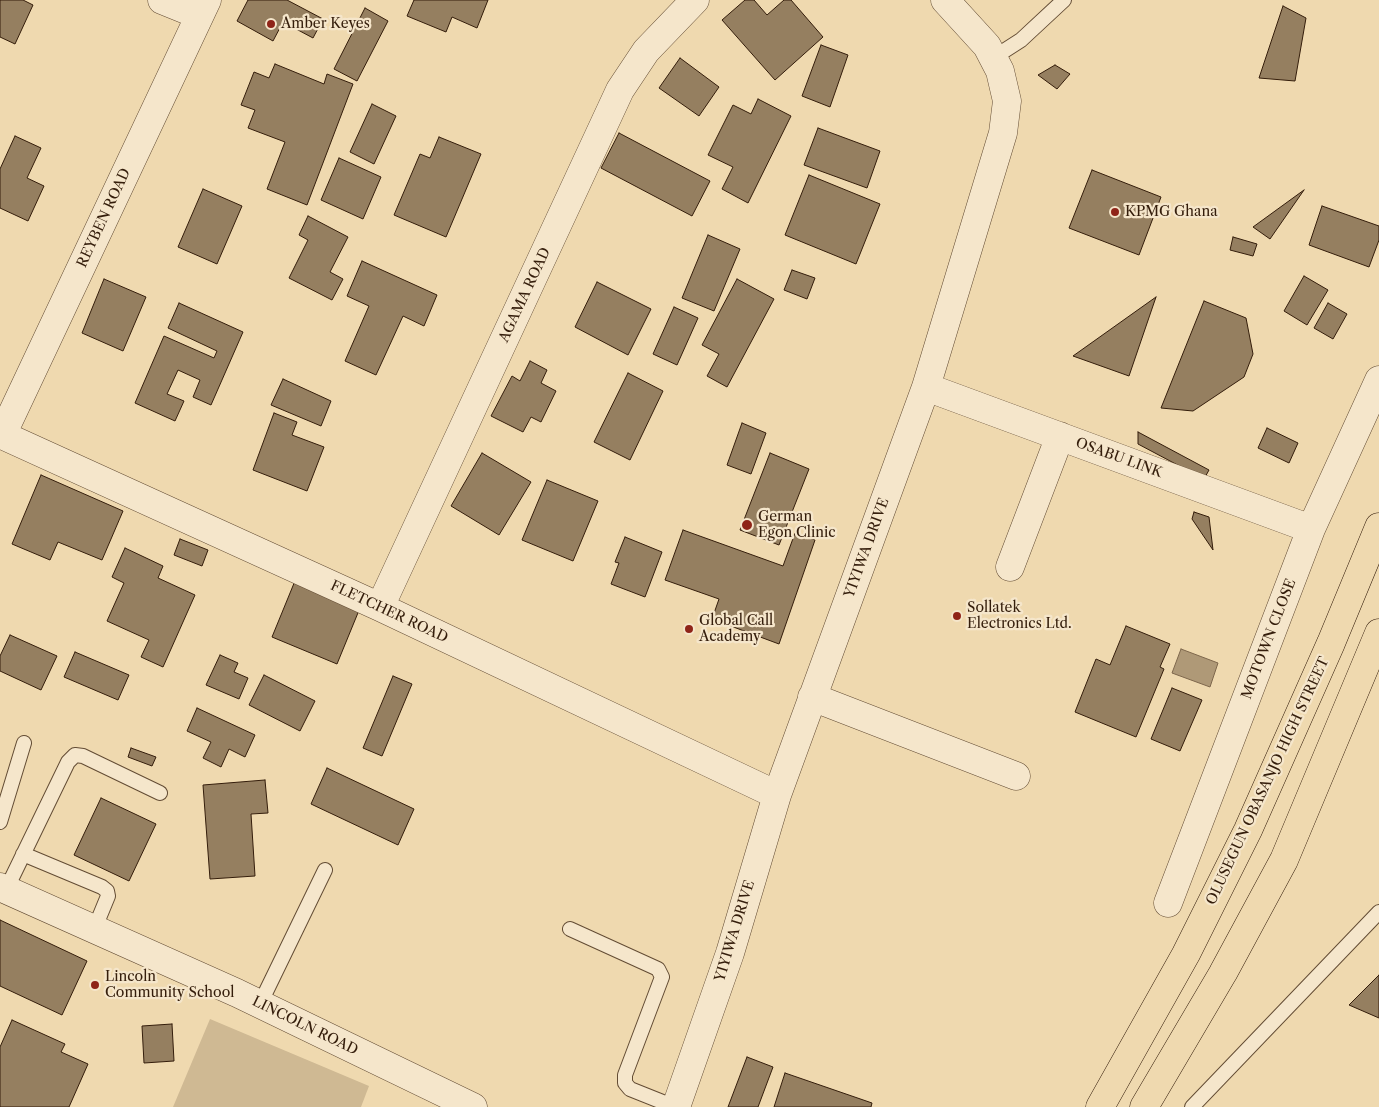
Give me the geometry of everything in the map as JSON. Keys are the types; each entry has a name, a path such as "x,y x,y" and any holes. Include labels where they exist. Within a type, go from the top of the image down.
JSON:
{"main road":[{"name":"OLUSEGUN OBASANJO HIGH STREET","path":"1100,1107 1186,954 1248,830 1332,643 1379,527"},
{"path":"1144,1107 1223,972 1284,860 1379,633"}],"street":[{"path":"162,0 203,8"},
{"name":"AGAMA ROAD","path":"380,607 620,90 646,52 695,0"},
{"name":"YIYIWA DRIVE","path":"675,1107 730,953 776,795 926,387 1003,133 1007,102 1000,72 987,46 945,0"},
{"name":"REYBEN ROAD","path":"1,435 203,8"},
{"name":"MOTOWN CLOSE","path":"1168,903 1311,529 1379,380"},
{"name":"OSABU LINK","path":"926,387 1311,529"},
{"name":"FLETCHER ROAD","path":"1,435 380,607 776,795"},
{"path":"1010,567 1060,436"},
{"path":"812,697 1016,776"},
{"name":"LINCOLN ROAD","path":"3,888 260,1004 473,1107"}],"lane":[{"path":"993,58 1021,40 1064,0"},
{"path":"0,822 24,743"},
{"path":"3,888 23,854 68,762 75,756 83,756 160,793"},
{"path":"23,854 102,887 108,896 94,930"},
{"path":"260,1004 324,870"},
{"path":"1192,1107 1379,912"},
{"path":"570,930 658,969 662,976 625,1075 625,1083 630,1089 675,1107"}],"shaded area":[{"path":"1181,649 1218,663 1210,687 1172,673"},
{"path":"210,1019 369,1086 361,1107 173,1107"}],"building":[{"path":"0,0 23,0 33,5 15,44 0,37"},
{"path":"248,0 287,0 323,19 313,38 283,22 273,41 237,21"},
{"path":"414,0 488,0 477,28 452,17 446,32 407,16"},
{"path":"745,0 754,0 767,15 784,0 791,0 823,37 775,80 722,20"},
{"path":"1283,6 1306,18 1295,81 1259,78"},
{"path":"365,8 388,21 357,81 334,69"},
{"path":"821,45 848,55 830,107 802,96"},
{"path":"680,58 719,87 699,116 659,88"},
{"path":"275,64 324,84 327,74 353,84 307,205 267,189 285,142 248,128 255,110 241,105 254,72 269,78"},
{"path":"1055,65 1070,74 1057,89 1038,75"},
{"path":"758,99 791,116 748,203 722,189 733,167 708,155 733,105 751,114"},
{"path":"372,104 396,116 374,164 350,152"},
{"path":"818,128 880,151 867,188 804,165"},
{"path":"619,133 710,181 692,216 601,168"},
{"path":"15,136 41,148 27,178 44,186 28,221 0,208 0,169"},
{"path":"439,137 481,154 446,237 394,215 420,154 430,158"},
{"path":"339,158 381,177 363,219 321,200"},
{"name":"KPMG Ghana","path":"1092,170 1161,197 1139,255 1069,228"},
{"path":"809,175 880,204 856,264 785,235"},
{"path":"203,189 242,206 217,264 178,247"},
{"path":"1304,190 1270,239 1253,227"},
{"path":"1322,206 1379,226 1379,240 1369,267 1309,245"},
{"path":"308,216 348,237 330,272 343,279 332,300 289,278 308,240 299,235"},
{"path":"708,235 740,249 714,311 682,298"},
{"path":"1233,237 1257,244 1253,256 1230,250"},
{"path":"362,261 437,295 424,326 403,316 376,375 345,361 369,306 347,296"},
{"path":"792,270 815,278 807,299 784,290"},
{"path":"1304,276 1328,290 1307,325 1284,311"},
{"path":"104,279 146,297 123,351 82,333"},
{"path":"737,279 774,299 727,387 707,376 719,354 702,345"},
{"path":"597,282 651,309 628,355 575,327"},
{"path":"1156,297 1129,376 1073,356"},
{"path":"1204,301 1246,318 1253,354 1244,377 1193,411 1161,408"},
{"path":"179,303 243,332 211,405 193,397 200,380 178,370 167,394 184,401 175,421 135,403 164,336 214,358 217,351 168,328"},
{"path":"1328,303 1347,314 1333,339 1314,328"},
{"path":"674,307 698,318 677,365 653,354"},
{"path":"530,361 547,370 541,383 556,391 541,422 531,417 523,432 491,416 512,376 520,381"},
{"path":"628,373 663,391 630,460 594,442"},
{"path":"283,379 331,401 321,426 271,405"},
{"path":"274,413 297,422 292,435 324,447 307,491 253,470"},
{"path":"742,423 766,433 751,474 727,465"},
{"path":"1267,428 1298,443 1289,463 1258,448"},
{"path":"1138,432 1209,470 1204,479 1138,444"},
{"path":"482,453 531,482 499,535 451,506"},
{"path":"770,453 809,469 779,545 740,530"},
{"path":"41,475 123,511 102,560 58,542 50,560 12,544"},
{"path":"547,480 598,501 573,561 522,540"},
{"path":"1194,512 1209,517 1213,550 1192,519"},
{"path":"683,530 783,566 795,533 815,540 779,644 712,619 719,599 665,580"},
{"path":"625,537 662,552 645,597 611,584 619,563 615,562"},
{"path":"180,539 208,550 202,566 174,555"},
{"path":"125,548 163,566 158,578 195,595 163,667 141,657 149,640 107,621 124,583 112,577"},
{"path":"297,576 362,603 337,664 272,637"},
{"path":"1126,626 1170,644 1160,667 1164,669 1136,737 1075,712 1096,659 1110,665"},
{"path":"10,635 57,656 41,690 0,671 0,656"},
{"path":"75,652 129,675 118,700 64,677"},
{"path":"220,655 238,663 234,672 248,678 239,699 206,685"},
{"path":"264,675 315,701 300,731 249,705"},
{"path":"393,676 412,684 382,756 363,748"},
{"path":"1172,688 1202,700 1180,751 1151,739"},
{"path":"197,708 255,735 245,757 229,749 221,767 203,758 211,742 187,731"},
{"path":"131,748 156,757 152,766 128,757"},
{"path":"327,768 414,809 398,845 311,804"},
{"path":"265,780 268,813 251,814 255,876 210,879 203,785"},
{"path":"101,798 156,824 129,881 74,855"},
{"path":"0,920 87,961 62,1015 0,986"},
{"path":"1379,975 1379,1018 1349,1005"},
{"path":"12,1020 65,1044 61,1052 88,1064 69,1107 0,1107 0,1047"},
{"path":"172,1024 174,1061 144,1063 142,1026"},
{"path":"747,1057 773,1067 758,1107 728,1107"},
{"path":"785,1073 872,1103 871,1107 774,1107"}],"place":[{"name":"Amber Keyes","path":"271,24"},
{"name":"KPMG Ghana","path":"1115,212"},
{"name":"German Egon Clinic","path":"747,525"},
{"name":"Sollatek Electronics Ltd.","path":"957,616"},
{"name":"Global Call Academy","path":"689,629"},
{"name":"Lincoln Community School","path":"95,985"}]}
